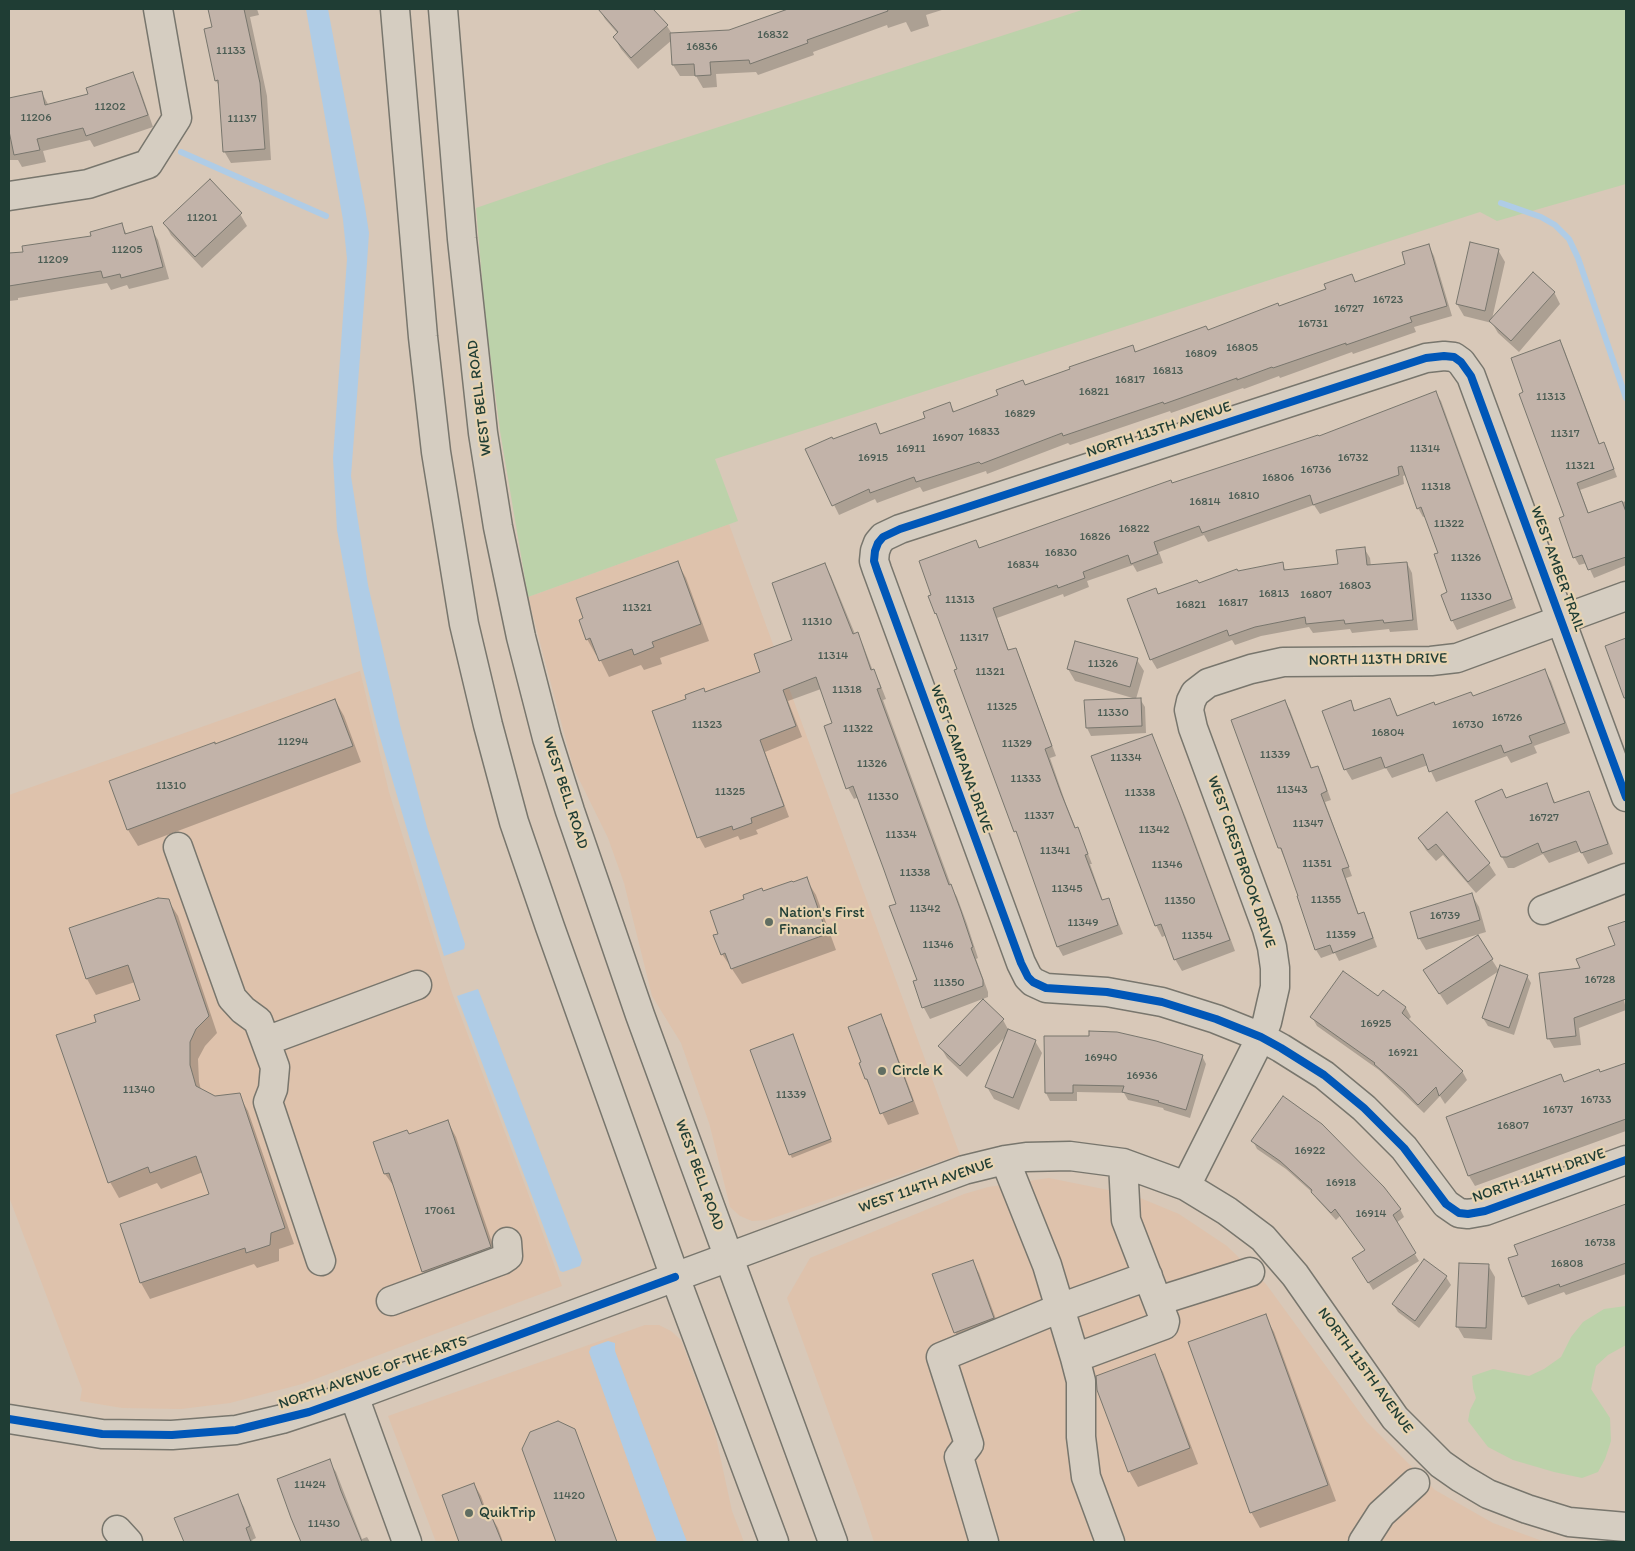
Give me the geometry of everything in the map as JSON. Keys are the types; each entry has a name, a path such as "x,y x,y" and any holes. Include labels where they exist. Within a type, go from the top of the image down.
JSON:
{"street":[{"path":"9,196 88,184 148,164 177,118 158,9"},
{"path":"395,9 423,336 435,443 464,624 488,724 514,822 553,936 675,1277 774,1542"},
{"name":"WEST BELL ROAD","path":"443,9 461,230 483,433 498,527 521,637 562,788 642,1020 833,1542"},
{"name":"NORTH 113TH AVENUE","path":"878,543 884,537 900,528 1398,367 1435,356 1454,357"},
{"name":"WEST AMBER TRAIL","path":"1454,357 1461,362 1471,376 1626,797"},
{"name":"WEST CAMPANA DRIVE","path":"878,543 874,561 877,570 1021,963 1028,977 1033,982 1046,988 1107,992 1162,1002 1216,1018 1261,1038"},
{"name":"NORTH 113TH DRIVE","path":"1191,701 1195,693 1208,683 1266,665 1297,661 1430,661 1457,658 1626,596"},
{"name":"WEST CRESTBROOK DRIVE","path":"1186,1186 1261,1038 1267,1022 1275,987 1275,968 1267,929 1192,728 1189,710 1191,701"},
{"path":"178,847 232,998 243,1010 258,1021 266,1041 275,1067 273,1089 268,1102 322,1260"},
{"path":"1543,910 1626,878"},
{"path":"266,1041 417,985"},
{"name":"NORTH 114TH DRIVE","path":"1261,1038 1309,1065 1364,1108 1404,1148 1446,1204 1459,1213 1468,1214 1485,1211 1626,1160"},
{"name":"WEST 114TH AVENUE","path":"729,1258 964,1170 1005,1160 1026,1157 1063,1156 1090,1158 1123,1163 1186,1186"},
{"path":"1005,1160 1047,1265 1078,1370 1081,1437 1086,1477 1110,1542"},
{"path":"1078,1370 1164,1325 1165,1320 1126,1220 1123,1163"},
{"name":"NORTH 115TH AVENUE","path":"1186,1186 1227,1210 1263,1238 1295,1275 1395,1418 1441,1464 1488,1494 1527,1509 1569,1522 1626,1527"},
{"path":"391,1301 502,1260 508,1256 507,1242"},
{"name":"NORTH AVENUE OF THE ARTS","path":"9,1419 102,1434 172,1435 236,1430 282,1419 354,1396 729,1258"},
{"path":"1158,1302 1250,1272"},
{"path":"984,1542 959,1457 969,1444 941,1356 1060,1308 1148,1276"},
{"path":"354,1396 407,1542"},
{"path":"1363,1542 1381,1514 1415,1483"}],"shaded area":[{"path":"729,524 960,1155 767,1220 752,1221 740,1216 730,1207 709,1123 681,1043 652,996 624,883 608,838 573,767 528,597"},
{"path":"360,671 389,792 452,993 562,1286 302,1384 230,1403 181,1409 122,1408 80,1401 82,1389 9,1197 9,795"},
{"path":"1049,1178 1133,1195 1179,1214 1227,1246 1266,1284 1366,1421 1435,1490 1493,1523 1545,1542 874,1542 787,1298 810,1258 964,1194 988,1187"},
{"path":"645,1325 659,1325 671,1331 681,1340 714,1428 732,1511 744,1542 436,1542 388,1416"}],"green space":[{"path":"1085,9 1626,9 1626,184 1497,221 1480,212 715,459 738,521 528,597 500,431 485,314 476,208 607,163"},
{"path":"1626,1306 1626,1345 1608,1355 1596,1366 1591,1389 1610,1418 1611,1441 1598,1472 1582,1478 1554,1472 1513,1460 1488,1447 1468,1421 1470,1410 1476,1398 1472,1376 1493,1369 1529,1376 1544,1369 1561,1357 1571,1337 1583,1322 1604,1309"}],"water":[{"path":"306,9 328,9 369,233 351,476 368,585 400,725 427,827 465,944 464,949 444,956 379,734 362,665 337,530 333,458 347,259 343,220"},
{"path":"478,989 582,1260 580,1266 563,1272 560,1271 457,996"},
{"path":"608,1341 615,1343 615,1351 687,1542 657,1542 589,1352 591,1347"}],"building":[{"path":"208,9 244,9 260,83 265,149 223,152 218,80 215,81 204,29 212,27"},
{"path":"598,9 653,9 668,25 631,58 613,37 618,32"},
{"path":"788,9 887,9 888,11 807,40 808,43 750,64 749,60 710,62 711,75 695,76 694,64 672,65 670,33 729,30"},
{"path":"133,72 148,115 86,136 83,128 37,139 40,150 14,155 9,131 9,98 42,91 45,105 88,94 86,88"},
{"path":"210,179 242,213 195,257 163,223"},
{"path":"122,223 125,234 152,226 163,267 121,278 120,274 103,278 101,271 9,286 9,253 23,252 22,246 91,236 90,232"},
{"path":"1470,242 1499,249 1485,311 1456,304"},
{"path":"1429,244 1447,306 1410,317 1412,322 1346,345 1346,343 1063,436 1062,433 981,464 979,462 916,482 914,477 870,493 869,489 832,506 805,449 832,437 833,439 876,423 880,434 925,418 923,412 950,402 953,412 998,395 996,390 1023,380 1025,385 1070,369 1069,367 1133,345 1135,352 1206,326 1208,330 1278,303 1279,306 1326,289 1324,284 1352,274 1355,282 1405,264 1402,252"},
{"path":"1533,272 1555,292 1511,341 1489,321"},
{"path":"1560,340 1599,444 1604,442 1614,469 1577,483 1588,513 1622,501 1626,512 1626,557 1588,570 1582,555 1573,558 1559,518 1564,516 1519,394 1523,392 1511,358"},
{"path":"1436,391 1512,599 1451,621 1441,595 1447,592 1434,554 1438,553 1421,507 1417,509 1402,466 1398,467 1399,475 1313,505 1310,495 1202,533 1199,526 1154,542 1158,554 1131,564 1128,555 1083,572 1085,578 1058,588 1057,585 993,608 1008,650 1016,648 1052,746 1045,749 1061,793 1075,828 1078,827 1088,854 1085,855 1102,900 1109,898 1118,925 1057,947 1016,831 1014,832 954,670 957,669 928,596 931,595 919,561 976,540 979,548 1171,480 1172,483 1319,436"},
{"path":"1365,547 1367,565 1407,562 1413,620 1384,623 1383,620 1345,624 1344,620 1306,624 1305,617 1255,627 1229,636 1227,630 1150,660 1127,599 1156,588 1158,594 1197,580 1199,583 1237,569 1238,571 1283,562 1284,570 1338,564 1336,550"},
{"path":"678,561 701,624 652,642 654,647 634,655 632,649 599,661 590,638 586,640 579,620 583,618 576,598"},
{"path":"825,563 853,634 858,632 871,670 874,669 881,688 877,689 949,885 951,884 961,911 973,947 971,948 983,980 983,986 922,1008 913,981 917,980 889,906 896,904 853,786 846,789 824,726 832,723 816,677 783,690 796,726 760,740 784,806 751,818 752,823 733,830 732,826 697,838 652,711 686,699 685,695 704,688 705,692 760,672 754,654 792,640 772,583"},
{"path":"1626,638 1626,698 1624,698 1605,646"},
{"path":"1075,641 1138,658 1130,687 1067,669"},
{"path":"1545,669 1565,723 1529,736 1532,743 1504,753 1501,745 1429,772 1423,754 1385,768 1381,757 1344,770 1322,711 1351,700 1354,711 1390,698 1397,716 1434,702 1435,705 1471,692 1473,696"},
{"path":"1141,698 1142,726 1086,728 1084,700"},
{"path":"335,699 353,746 127,830 109,781"},
{"path":"1285,700 1311,768 1318,766 1327,791 1321,794 1349,867 1342,869 1358,914 1364,912 1373,938 1333,953 1330,945 1315,950 1281,848 1278,848 1231,720"},
{"path":"1152,734 1230,940 1174,960 1161,924 1155,926 1091,756"},
{"path":"1547,783 1554,803 1589,791 1608,844 1581,853 1576,841 1542,853 1538,843 1507,857 1501,857 1475,801 1502,789 1506,798"},
{"path":"1447,812 1490,863 1468,882 1436,844 1428,850 1418,838"},
{"name":"Nation's First Financial","path":"807,877 827,934 731,969 725,953 721,955 713,935 718,934 710,911 744,899 743,895 762,888 763,891"},
{"path":"1472,893 1480,920 1418,939 1410,912"},
{"path":"158,898 169,899 209,1016 196,1029 190,1042 190,1065 196,1086 215,1096 240,1093 285,1228 271,1233 270,1245 246,1253 245,1248 140,1283 120,1224 209,1194 196,1156 150,1173 148,1167 108,1183 56,1035 96,1022 94,1015 140,1000 128,965 86,979 69,928"},
{"path":"1626,921 1626,999 1574,1018 1576,1036 1547,1039 1539,973 1580,968 1576,959 1615,945 1608,927"},
{"path":"1478,935 1493,959 1439,994 1423,970"},
{"path":"1500,965 1528,975 1509,1028 1482,1018"},
{"path":"1343,971 1378,996 1383,990 1406,1007 1402,1013 1463,1071 1439,1096 1436,1087 1418,1105 1375,1063 1310,1017"},
{"path":"983,999 1004,1019 960,1066 938,1046"},
{"name":"Circle K","path":"881,1014 913,1101 880,1114 859,1063 861,1062 848,1027"},
{"path":"1008,1029 1036,1040 1013,1098 985,1087"},
{"path":"1089,1031 1117,1032 1203,1055 1186,1110 1122,1092 1124,1086 1073,1085 1073,1093 1045,1093 1044,1036 1089,1036"},
{"path":"793,1034 831,1139 789,1155 750,1050"},
{"path":"1626,1063 1626,1119 1468,1176 1446,1117 1561,1074 1564,1082 1599,1069 1600,1072"},
{"path":"1283,1096 1322,1124 1384,1187 1401,1209 1393,1215 1416,1253 1368,1283 1352,1258 1365,1250 1335,1209 1331,1213 1311,1192 1312,1190 1280,1161 1251,1141"},
{"path":"448,1120 491,1247 422,1272 389,1173 384,1174 373,1142 407,1130 409,1134"},
{"path":"1626,1204 1626,1263 1560,1287 1559,1284 1522,1297 1508,1258 1518,1255 1514,1245"},
{"path":"1424,1259 1447,1276 1415,1321 1392,1304"},
{"path":"973,1260 994,1318 954,1333 932,1274"},
{"path":"1459,1263 1489,1264 1486,1328 1456,1327"},
{"path":"1266,1314 1328,1485 1250,1513 1188,1342"},
{"path":"1155,1354 1190,1448 1128,1472 1097,1390 1096,1376"},
{"name":"QuikTrip","path":"558,1421 575,1429 617,1542 556,1542 522,1449 530,1432"},
{"path":"330,1459 362,1542 301,1542 291,1518 277,1479"},
{"name":"QuikTrip","path":"474,1483 485,1512 488,1511 491,1515 502,1542 459,1542 442,1495"},
{"path":"238,1494 250,1526 246,1528 251,1542 184,1542 174,1518"}],"waterway":[{"path":"181,152 326,216"},
{"path":"1501,203 1541,217 1555,225 1569,239 1578,258 1626,398"}],"cycle path":[{"path":"1626,797 1471,376 1461,362 1454,357 1426,358 900,529 883,537 875,551 874,561 877,570 1021,963 1028,977 1033,982 1046,988 1107,992 1162,1002 1216,1019 1261,1037 1324,1075 1364,1108 1404,1148 1446,1204 1459,1213 1468,1214 1485,1211 1626,1160"},
{"path":"9,1419 102,1434 172,1435 236,1430 309,1412 675,1277"}],"place":[{"name":"Nation's First Financial","path":"769,922"},
{"name":"Circle K","path":"882,1071"},
{"name":"QuikTrip","path":"469,1513"}]}
